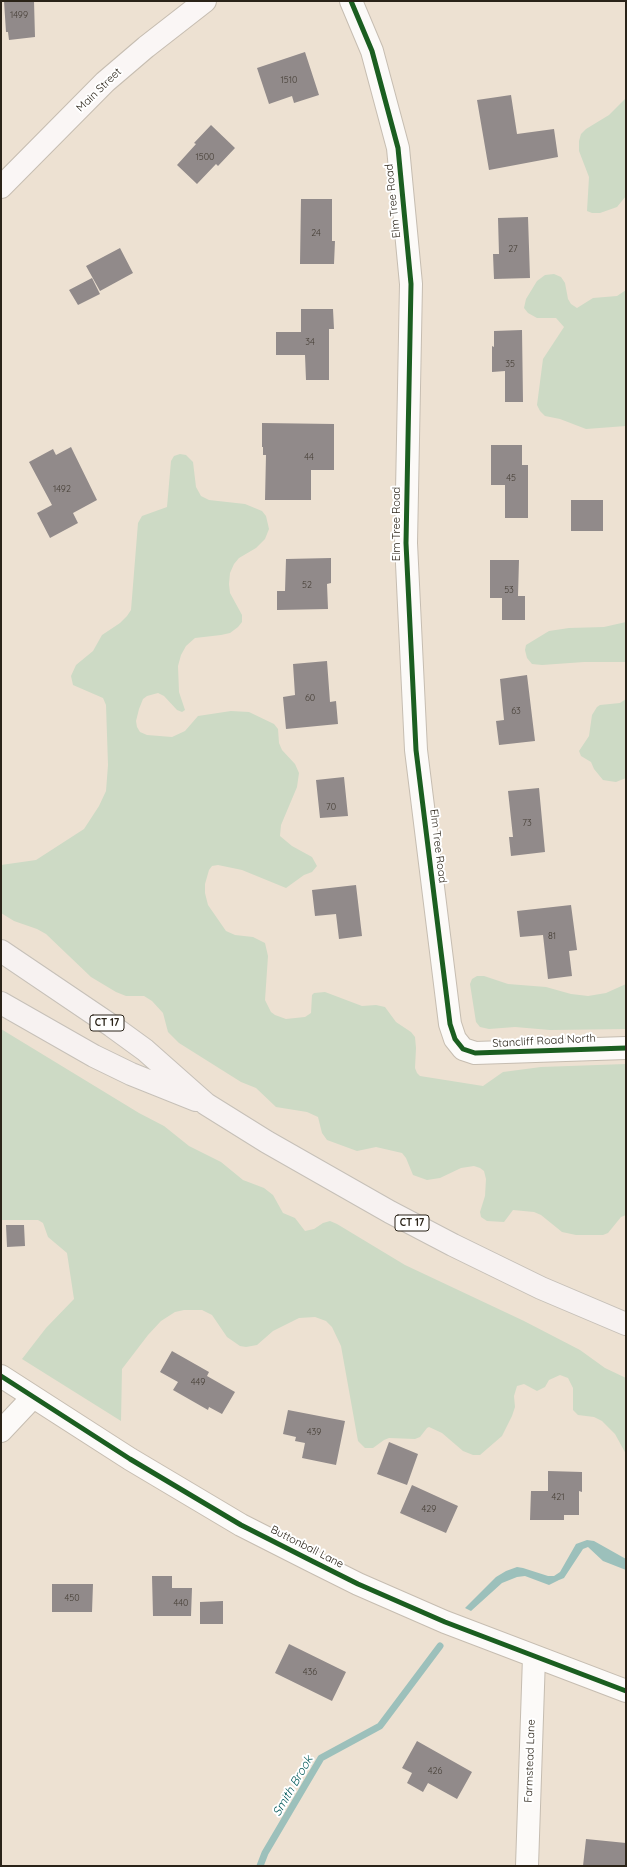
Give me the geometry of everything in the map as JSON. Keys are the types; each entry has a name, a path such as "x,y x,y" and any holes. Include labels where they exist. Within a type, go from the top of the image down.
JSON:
{"main road":[{"name":"Main Street","path":"1,187 105,82 204,1"},
{"name":"CT 17","path":"1,951 145,1050 206,1104 328,1178 453,1245 541,1288 626,1324"},
{"name":"CT 17","path":"1,1003 94,1056 168,1090 206,1104"}],"street":[{"name":"Elm Tree Road","path":"351,1 372,51 398,148 411,284 406,543 416,750 450,1024 455,1038 463,1049"},
{"name":"Stancliff Road North","path":"463,1049 475,1053 495,1054 626,1048"},
{"name":"Buttonball Lane","path":"1,1376 130,1459 248,1528 358,1584 445,1622 534,1657 626,1690"},
{"path":"1,1432 33,1397"},
{"name":"Farmstead Lane","path":"527,1866 534,1657"}],"green space":[{"path":"626,98 626,196 617,207 600,213 592,213 587,211 589,177 579,151 581,134 586,129 609,115"},
{"path":"554,274 561,277 565,283 568,299 571,304 577,308 593,298 617,296 626,290 626,426 586,429 560,419 545,416 537,405 543,359 564,327 556,318 537,318 528,313 524,308 526,299 537,281 545,275"},
{"path":"180,454 186,455 193,462 196,487 201,496 209,500 245,504 262,511 266,516 269,529 265,539 256,548 239,558 234,564 230,573 230,593 242,615 242,622 230,633 195,638 186,646 181,655 178,666 179,692 185,710 182,712 177,710 164,696 158,693 147,696 143,699 139,709 136,721 137,727 140,732 147,735 172,737 185,731 198,716 231,711 249,712 274,724 278,729 279,743 282,750 295,764 299,773 297,787 281,825 280,836 292,846 312,857 317,866 312,872 304,875 286,888 242,870 218,865 212,866 209,870 205,884 205,893 208,905 226,931 235,935 253,937 265,943 268,956 265,1000 271,1012 286,1019 305,1017 311,1013 312,995 314,993 325,992 362,1006 376,1005 385,1007 396,1022 411,1032 415,1037 415,1068 420,1076 483,1086 503,1072 541,1067 626,1064 626,1215 621,1217 608,1233 603,1235 576,1235 562,1232 541,1215 534,1212 513,1210 504,1222 487,1221 481,1217 480,1212 485,1196 486,1179 484,1171 480,1168 474,1166 461,1168 440,1178 427,1180 413,1175 406,1158 402,1153 376,1147 357,1151 327,1140 322,1133 318,1117 307,1112 276,1107 256,1088 241,1082 179,1043 168,1032 163,1013 152,1001 144,996 126,996 116,992 91,977 46,934 37,929 14,921 1,913 1,865 36,860 84,829 99,806 106,791 108,765 106,705 103,698 73,685 71,676 76,665 93,651 102,635 120,623 131,610 138,523 142,516 167,507 171,461 174,456"},
{"path":"626,622 626,662 584,662 542,665 532,664 527,658 525,650 526,645 549,631 569,628 604,627"},
{"path":"626,699 626,778 616,782 603,780 594,769 591,762 581,756 579,751 589,736 592,715 597,707 600,705 620,703"},
{"path":"477,976 484,976 508,984 546,987 571,994 588,996 606,993 626,984 626,1029 550,1030 515,1027 489,1029 480,1027 476,1022 470,984 472,979"},
{"path":"1,1029 139,1113 164,1126 189,1146 221,1162 243,1180 264,1188 273,1195 283,1213 295,1218 305,1231 314,1229 323,1223 330,1221 337,1224 405,1265 524,1321 580,1350 605,1368 626,1378 626,1454 615,1434 602,1421 594,1417 578,1415 573,1410 573,1388 568,1378 560,1375 549,1380 545,1387 537,1391 524,1384 517,1386 514,1396 515,1407 502,1436 480,1455 473,1455 463,1451 442,1433 429,1427 420,1437 415,1439 389,1438 373,1448 365,1448 358,1441 341,1346 332,1327 326,1321 315,1317 299,1318 273,1331 257,1345 246,1347 240,1346 227,1337 212,1315 202,1310 184,1310 175,1312 161,1321 148,1335 122,1369 121,1421 22,1359 46,1328 74,1299 67,1253 48,1237 43,1223 38,1220 1,1220"}],"water":[{"path":"587,1540 594,1541 626,1559 626,1570 603,1561 588,1547 583,1549 564,1578 549,1585 525,1576 517,1577 502,1583 471,1611 465,1608 496,1577 517,1567 548,1576 554,1576 560,1572 576,1544"}],"building":[{"path":"4,1 34,1 35,37 9,40 8,32 6,32"},
{"path":"305,52 319,95 294,103 292,96 269,104 257,68"},
{"path":"511,95 517,134 554,129 558,157 489,170 477,100"},
{"path":"211,125 235,148 218,166 216,164 197,184 177,165 196,144 194,143"},
{"path":"301,199 332,199 332,241 335,241 334,264 300,264"},
{"path":"528,217 530,278 494,279 493,254 499,254 498,218"},
{"path":"120,248 133,273 100,291 86,266"},
{"path":"92,278 100,294 78,305 69,290"},
{"path":"301,309 333,309 334,329 329,329 329,380 306,380 305,355 276,355 276,332 301,332"},
{"path":"522,330 523,402 505,402 505,371 492,372 492,346 494,347 494,331"},
{"path":"262,423 334,424 334,470 311,470 311,500 265,500 266,455 263,455 262,447"},
{"path":"491,445 522,445 522,465 528,465 528,518 505,518 505,485 491,485"},
{"path":"71,447 97,500 73,513 78,523 50,538 37,513 52,505 29,462 53,449 56,455"},
{"path":"571,500 603,500 603,531 571,531"},
{"path":"331,558 331,583 327,584 328,609 277,610 277,591 285,591 286,559"},
{"path":"490,560 519,560 518,596 525,596 525,620 502,620 502,598 490,598"},
{"path":"327,661 330,702 336,701 338,724 286,729 283,697 295,695 293,664"},
{"path":"527,675 535,741 499,745 496,721 504,720 500,679"},
{"path":"344,777 348,816 320,818 316,780"},
{"path":"539,788 545,852 511,856 509,837 513,837 508,791"},
{"path":"356,885 362,936 339,939 336,914 315,916 312,890"},
{"path":"571,905 577,950 569,951 572,976 548,979 543,935 520,937 517,911"},
{"path":"6,1225 24,1225 25,1246 7,1247"},
{"path":"172,1351 209,1372 207,1376 235,1392 222,1414 209,1407 208,1410 173,1390 178,1382 160,1372"},
{"path":"288,1410 345,1421 336,1465 302,1458 305,1443 295,1441 296,1437 283,1434"},
{"path":"389,1442 418,1454 407,1485 377,1474"},
{"path":"548,1471 582,1472 582,1492 579,1491 579,1515 564,1515 564,1520 530,1520 531,1491 548,1491"},
{"path":"412,1485 458,1506 446,1533 400,1513"},
{"path":"152,1576 172,1576 172,1588 192,1588 191,1616 153,1616"},
{"path":"52,1584 93,1584 92,1612 52,1612"},
{"path":"223,1601 223,1624 200,1624 200,1602"},
{"path":"289,1644 346,1672 332,1701 275,1673"},
{"path":"417,1741 472,1772 457,1799 428,1783 423,1792 407,1783 412,1773 402,1768"},
{"path":"586,1839 626,1843 626,1866 583,1866"}],"waterway":[{"name":"Smith Brook","path":"260,1866 265,1853 321,1758 380,1726 440,1646"}],"cycle path":[{"path":"351,1 372,51 398,148 411,284 406,543 416,750 450,1024 455,1039 463,1049 475,1053 626,1048"},
{"path":"1,1376 130,1459 241,1525 312,1561 358,1584 445,1622 626,1691"}]}
